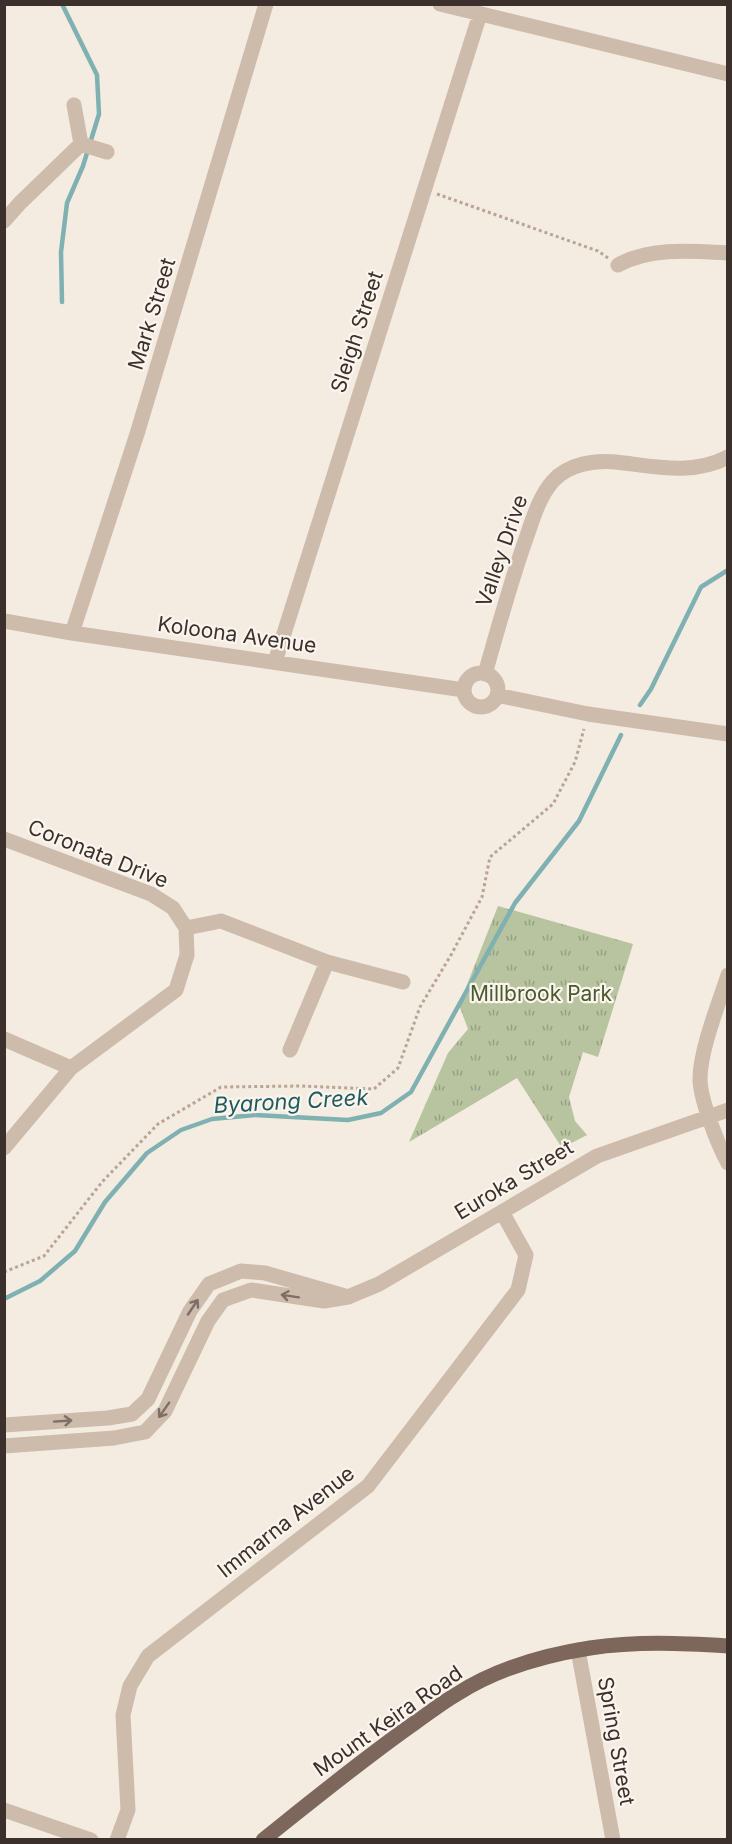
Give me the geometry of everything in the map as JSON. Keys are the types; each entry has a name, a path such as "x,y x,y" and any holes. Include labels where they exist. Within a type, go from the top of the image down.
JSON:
{"main road":[{"name":"Mount Keira Road","path":"263,1839 375,1751 457,1693 495,1674 553,1655 578,1650 628,1644 672,1643 728,1646"}],"street":[{"name":"Mark Street","path":"72,633 137,434 266,4"},
{"path":"440,4 728,74"},
{"name":"Sleigh Street","path":"275,662 480,15"},
{"path":"75,105 81,144"},
{"path":"81,144 107,152"},
{"path":"4,221 81,144"},
{"path":"618,265 632,257 649,253 728,253"},
{"name":"Valley Drive","path":"485,674 502,611 536,510 552,481 573,467 585,463 614,462 677,469 709,465 728,457"},
{"name":"Koloona Avenue","path":"4,621 464,690"},
{"path":"485,674 496,684 497,695 490,704 480,707 468,700 464,690 470,677 485,674"},
{"path":"497,695 588,714 728,734"},
{"name":"Coronata Drive","path":"4,839 151,894 173,908 186,928"},
{"path":"4,1148 71,1068 176,990 187,955 186,928 221,921 327,962 403,982"},
{"path":"290,1050 327,962"},
{"path":"728,975 705,1046 699,1080 709,1116 728,1163"},
{"path":"4,1039 71,1068"},
{"name":"Euroka Street","path":"4,1446 114,1438 145,1432 165,1411 208,1321 223,1300 251,1290 324,1301 348,1297 379,1284 597,1156 728,1110"},
{"name":"Immarna Avenue","path":"117,1839 128,1810 123,1715 130,1686 147,1656 368,1486 518,1290 526,1255 502,1212"},
{"path":"4,1425 108,1418 132,1414 148,1399 190,1311 209,1284 241,1271 265,1273 348,1297"},
{"name":"Spring Street","path":"578,1650 613,1839"},
{"path":"4,1810 91,1839"}],"path":[{"path":"424,189 597,251 618,265"},
{"path":"4,1272 44,1256 102,1182 158,1124 221,1087 301,1086 374,1089 398,1068 420,1007 482,897 490,857 553,804 575,762 584,729"}],"green space":[{"name":"Millbrook Park","path":"498,906 633,944 598,1057 583,1052 569,1097 575,1121 587,1135 562,1148 517,1078 409,1142 448,1053 468,1029 459,1005"}],"waterway":[{"path":"62,4 97,75 99,114 83,166 67,203 61,252 62,302"},
{"name":"Byarong Creek","path":"640,705 651,689 701,587 728,570"},
{"name":"Byarong Creek","path":"4,1299 40,1281 75,1251 105,1202 147,1153 181,1130 212,1119 255,1115 348,1120 381,1113 411,1092 515,903 579,821 621,735"}]}
